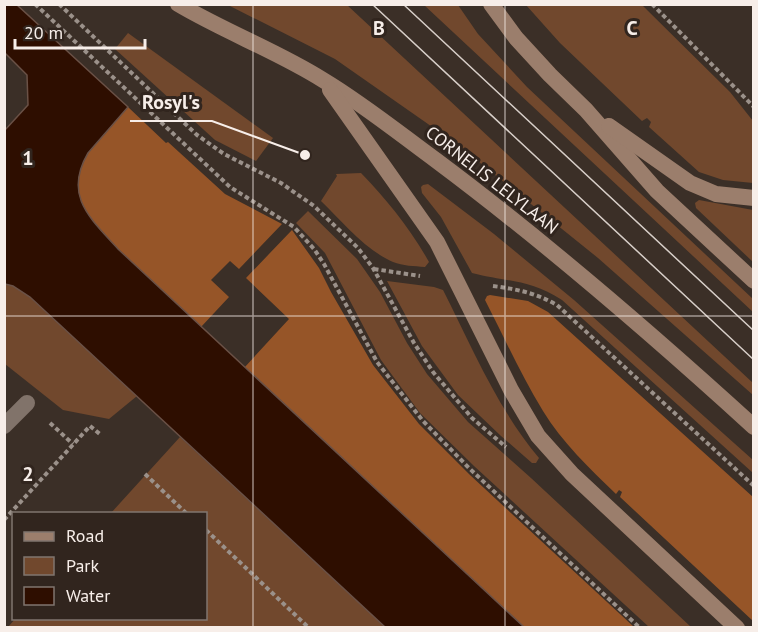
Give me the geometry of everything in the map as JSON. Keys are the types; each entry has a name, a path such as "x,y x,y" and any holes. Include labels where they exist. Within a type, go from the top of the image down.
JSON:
{"main road":[{"name":"CORNELIS LELYLAAN","path":"178,4 322,79 471,186 589,281 753,427"},
{"path":"490,4 516,38 586,110 657,191 753,281"},
{"path":"322,79 437,242 511,390 538,436 572,474 737,627"},
{"path":"586,110 690,183 716,194 753,198"}],"street":[{"path":"4,426 27,403"}],"path":[{"path":"35,4 230,187 294,227 319,257 377,362 423,421 469,468 640,627"},
{"path":"59,4 197,135 224,154 281,183 314,206 358,248 373,268 414,343 433,372 472,418 513,453"},
{"path":"652,4 753,106"},
{"path":"373,268 523,290 540,296 556,306 753,486"},
{"path":"4,520 90,426 100,435"},
{"path":"145,474 187,512"},
{"path":"207,531 309,627"}],"green space":[{"path":"228,5 347,5 753,383 753,395 598,258 428,124 335,59"},
{"path":"424,5 458,5 478,34 527,87 753,299 753,312"},
{"path":"526,5 642,5 730,92 753,121 753,183 723,180 699,172 649,127 651,122 647,118 642,121 560,43"},
{"path":"128,33 273,138 256,161 215,140 115,49"},
{"path":"361,173 406,226 429,262 425,267 401,264 383,257 363,243 321,201 337,176 336,174"},
{"path":"428,184 494,234 574,300 753,460 753,473 562,300 539,288 472,273 441,217 422,193 421,187"},
{"path":"699,200 753,210 753,262 696,208 695,203"},
{"path":"308,211 357,259 380,292 407,343 427,374 468,422 691,627 649,627 474,466 420,413 381,360 325,253 296,223"},
{"path":"387,281 443,290 510,419 539,458 536,463 532,463 501,436 458,395 422,346"},
{"path":"4,284 13,286 30,297 137,396 109,419 63,410 5,364"},
{"path":"180,437 385,627 8,627 14,620 207,620 207,512 112,512"}],"shaded area":[{"path":"128,107 225,194 282,224 239,269 230,261 211,280 229,297 201,327 114,246 98,228 79,197 78,180 85,158"},
{"path":"292,230 319,268 373,365 419,424 470,475 634,627 524,627 244,368 289,319 246,278"},
{"path":"490,295 528,301 548,312 753,497 753,621 620,497 622,492 619,490 616,494 567,444 527,384 485,300"}],"water":[{"path":"5,4 17,5 128,107 88,153 81,168 78,182 79,194 83,206 98,227 118,249 524,627 385,627 30,297 13,286 5,284 5,130 28,105 27,75 5,53"}],"tram line":[{"path":"372,4 754,360"},
{"path":"403,4 754,331"}],"place":[{"name":"Rosyl's","path":"305,155"}]}
